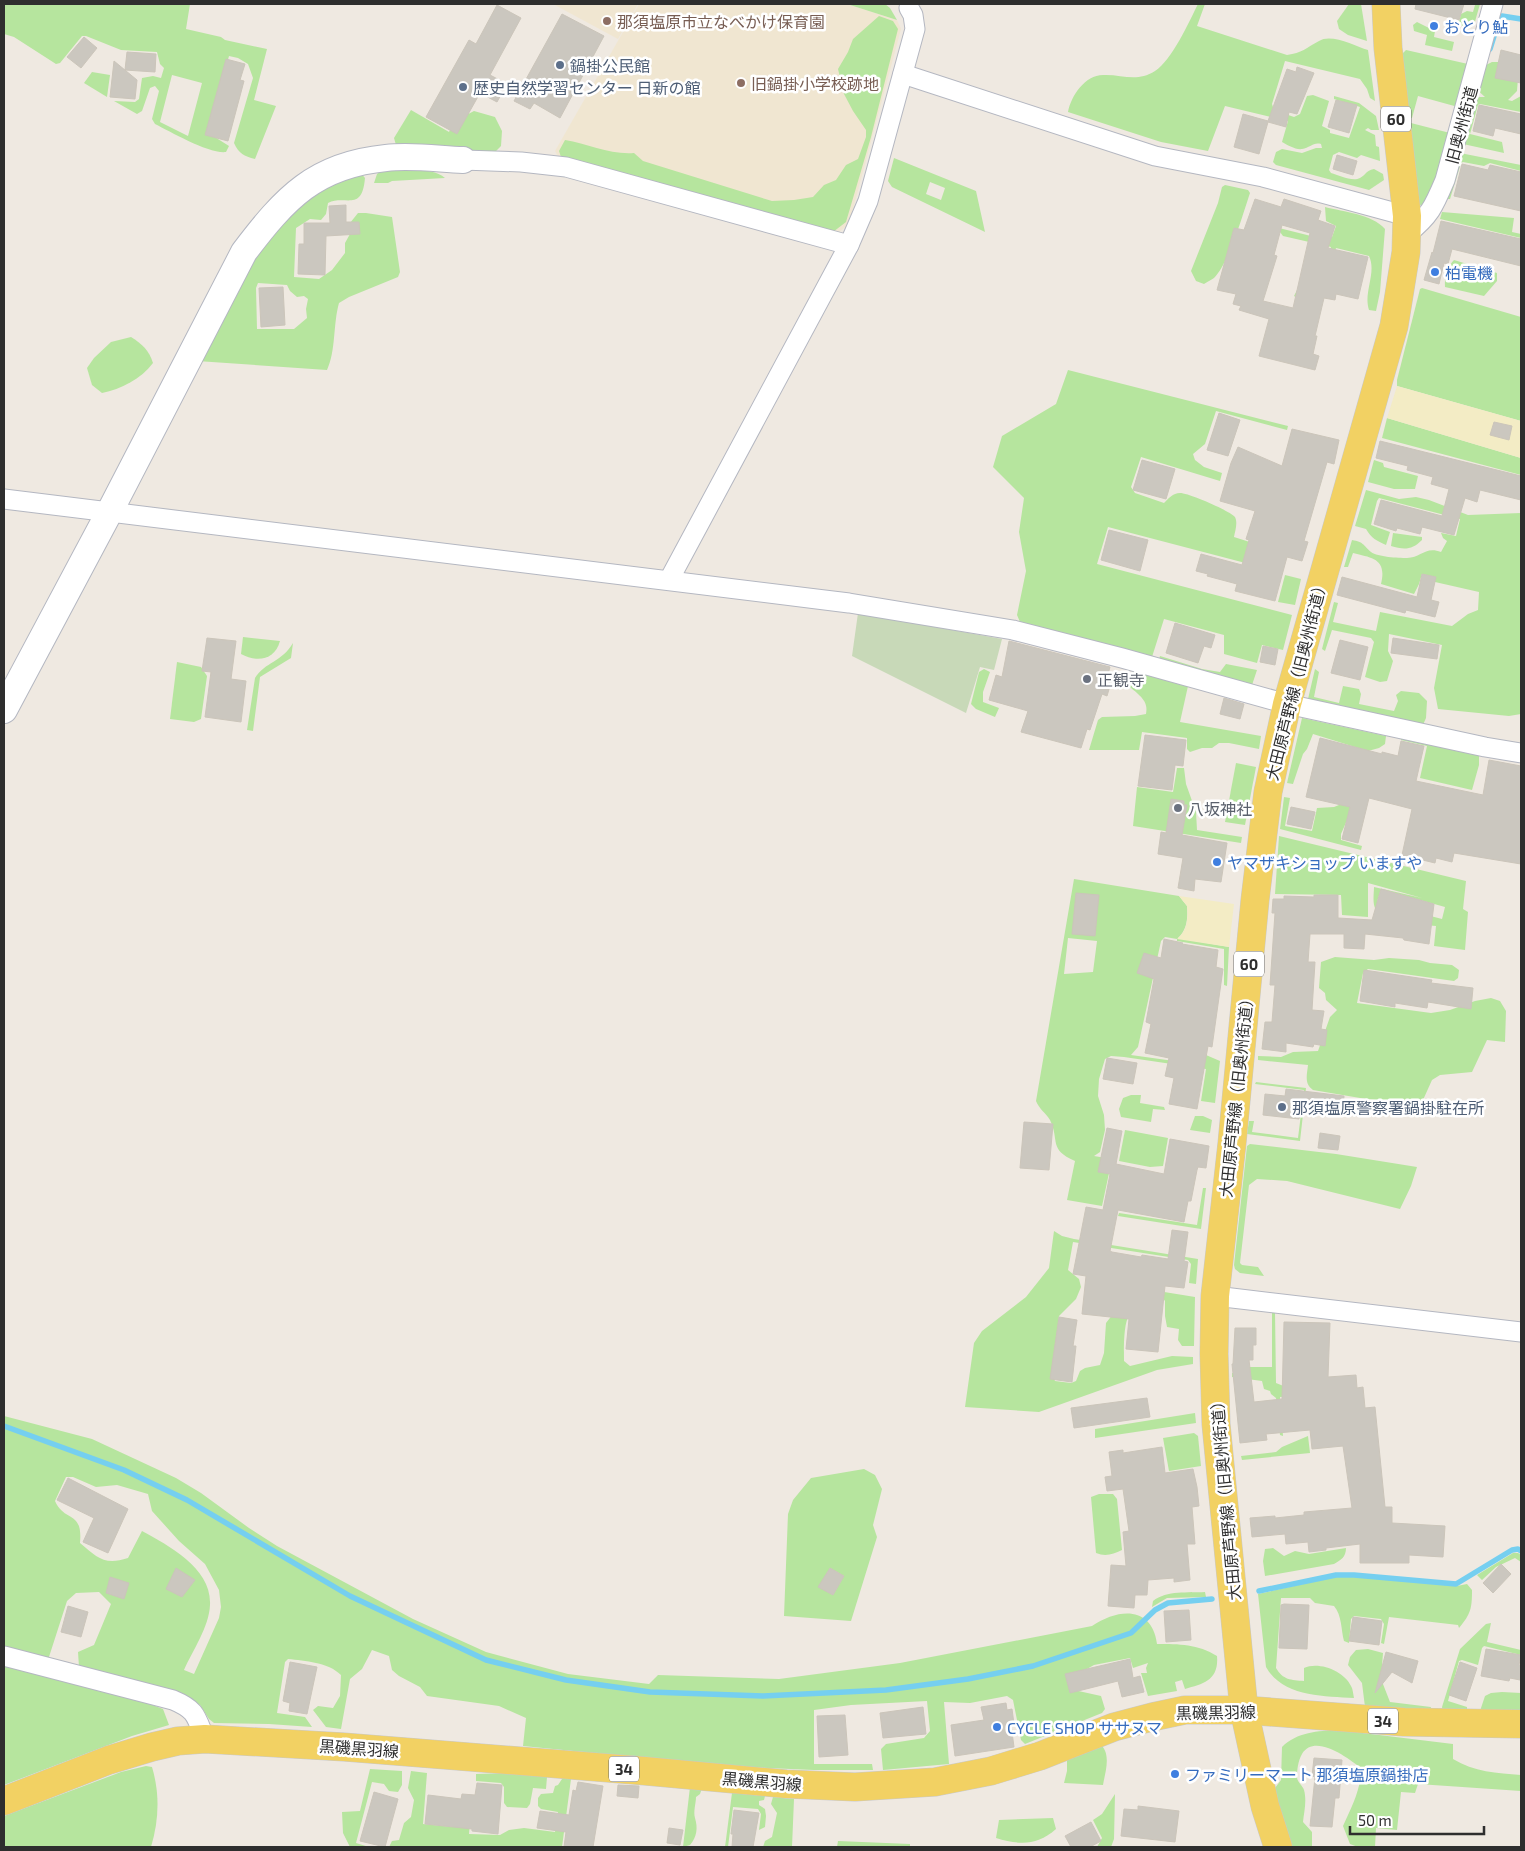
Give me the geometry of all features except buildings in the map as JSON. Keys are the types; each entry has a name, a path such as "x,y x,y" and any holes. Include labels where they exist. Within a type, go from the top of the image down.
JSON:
{"main road":[{"name":"60","path":"1386,4 1388,48 1407,225"},
{"name":"大田原芦野線（旧奥州街道）","path":"1278,1847 1265,1806 1244,1710 1216,1424 1215,1296 1260,851 1268,792 1287,704 1394,326 1402,284 1407,225"},
{"name":"黒磯黒羽線","path":"4,1801 109,1760 152,1747 205,1739 344,1747 786,1784 855,1787 935,1782 991,1771 1040,1756 1114,1727 1184,1710 1244,1710 1404,1722 1521,1724"}],"street":[{"name":"旧奥州街道","path":"1407,225 1423,222 1434,207 1445,180 1492,4"},
{"path":"669,580 849,245 868,201 915,29 913,15 909,8"},
{"path":"904,74 1155,156 1263,176 1407,225"},
{"path":"4,710 110,511 244,252 272,216 292,196 317,178 354,163 388,157 521,162 566,167 849,245"},
{"path":"4,498 849,603 1012,630 1122,658 1287,704 1457,742 1521,753"},
{"path":"1215,1296 1521,1332"},
{"path":"4,1656 174,1700 186,1706 195,1714 205,1739"}],"shaded area":[{"name":"那須塩原市立なべかけ保育園","path":"553,4 638,4 618,39"},
{"name":"旧鍋掛小学校跡地","path":"639,4 847,4 897,20 901,29 849,224 835,235 559,158 555,151"}],"green space":[{"path":"4,4 190,4 186,29 267,49 254,100 276,106 255,159 242,154 234,143 253,78 248,64 238,58 229,56 210,134 229,146 226,152 210,150 155,124 152,119 159,91 155,86 150,88 142,111 137,114 114,101 135,102 139,99 142,78 153,76 161,78 164,68 160,64 157,52 121,50 82,36 60,63 56,64 14,37 4,34","holes":["172,75 202,83 188,136 160,122"]},
{"path":"847,4 885,4 890,8 897,20"},
{"path":"1198,4 1205,4 1197,26 1287,55 1300,52 1319,41 1330,38 1368,50 1375,101 1370,98 1367,89 1360,79 1285,61 1272,104 1274,110 1294,117 1300,114 1307,96 1313,95 1329,101 1322,126 1330,130 1330,133 1349,138 1360,107 1334,99 1334,96 1359,103 1376,116 1379,130 1368,128 1365,130 1375,135 1376,146 1379,147 1380,161 1361,155 1357,158 1339,152 1333,155 1329,170 1331,173 1346,178 1357,179 1374,169 1383,174 1384,180 1369,190 1276,165 1273,162 1276,152 1282,149 1302,153 1322,148 1321,144 1297,149 1282,142 1288,121 1225,106 1208,151 1161,142 1068,112 1076,93 1085,82 1096,76 1142,77 1155,71 1174,50"},
{"path":"1349,4 1361,4 1367,41 1348,35 1339,29 1337,21"},
{"path":"1470,4 1480,4 1474,25 1463,27 1459,22 1461,14 1467,11 1473,12 1475,5"},
{"path":"879,16 893,21 898,29 871,137 846,222 833,232 561,157 559,151 565,140 608,151 634,153 643,161 772,201 813,197 824,185 836,180 846,165 858,159 866,137 866,130 844,94 838,69 853,39"},
{"path":"1417,22 1435,31 1434,37 1454,42 1452,51 1425,45 1427,35 1414,31 1413,25"},
{"path":"1406,50 1468,64 1458,107 1418,96 1412,118 1406,117 1401,55"},
{"path":"1492,62 1504,62 1518,78 1517,91 1508,100 1512,101 1521,96 1521,112 1480,104 1478,105 1470,134 1502,142 1504,153 1463,144 1478,97 1485,97 1474,87 1482,67"},
{"path":"92,72 110,75 107,97 84,83"},
{"path":"411,110 449,132 456,122 474,111 495,117 502,131 501,146 494,153 396,145 394,138"},
{"path":"1407,122 1450,133 1431,201 1425,206 1417,205"},
{"path":"1460,153 1521,165 1521,171 1490,163 1484,166 1463,162 1461,163 1450,199 1446,199"},
{"path":"894,158 976,191 985,232 892,187 888,181","holes":["930,182 945,188 941,200 926,194"]},
{"path":"359,171 365,178 363,189 356,199 328,203 326,214 321,220 310,219 296,228 294,277 319,279 332,270 345,253 345,243 350,234 350,223 358,213 366,213 392,217 400,272 398,277 339,303 332,354 327,370 197,361 242,264 296,202","holes":["258,283 287,285 290,291 297,297 304,296 308,299 307,318 294,329 257,329 256,288"]},
{"path":"381,171 424,171 439,174 445,178 374,183 377,174"},
{"path":"1225,185 1248,190 1250,193 1235,238 1220,271 1214,278 1204,284 1196,281 1191,271 1218,203 1222,187"},
{"path":"1325,207 1365,217 1373,220 1385,229 1380,292 1376,311 1369,310 1368,303 1372,269 1369,256 1336,248 1322,299 1300,300 1294,296 1297,290 1318,295 1331,247 1283,236 1280,232 1255,222 1311,236 1317,233 1332,237 1336,226 1326,221"},
{"path":"1442,212 1514,218 1512,232 1521,234 1521,238 1440,219"},
{"path":"1454,260 1497,273 1497,281 1484,296 1445,287 1447,272"},
{"path":"1420,289 1521,317 1521,421 1397,386"},
{"path":"131,337 145,348 153,363 143,374 130,382 102,393 92,385 87,368 94,358 111,342"},
{"path":"1068,370 1288,426 1287,430 1216,411 1205,444 1193,454 1195,460 1204,467 1222,473 1220,481 1141,457 1131,487 1135,493 1164,503 1175,494 1185,494 1232,514 1236,522 1234,537 1259,545 1253,565 1108,527 1097,564 1292,615 1283,650 1262,645 1257,663 1224,654 1224,635 1164,619 1152,657 1020,622 1017,615 1026,571 1019,532 1024,498 993,467 1002,436 1056,404"},
{"path":"1387,418 1521,458 1521,475 1382,438"},
{"path":"1374,460 1383,463 1384,467 1418,476 1415,489 1394,489 1368,482"},
{"path":"1366,490 1399,499 1416,497 1429,500 1468,515 1521,513 1521,714 1509,716 1438,709 1434,688 1442,645 1389,634 1388,651 1393,661 1387,681 1380,682 1365,677 1374,642 1371,638 1332,630 1325,651 1322,649 1334,602 1338,603 1333,622 1376,631 1380,612 1452,626 1468,614 1478,610 1479,592 1435,582 1435,577 1422,574 1414,594 1381,584 1382,569 1380,565 1377,561 1367,556 1353,553 1348,567 1344,567 1352,540 1361,543 1371,552 1378,555 1407,558 1431,550 1441,552 1447,541 1441,533 1456,536 1460,519 1379,498 1371,525 1390,532 1386,545 1380,542 1372,537 1366,529 1355,526"},
{"path":"1393,533 1422,537 1422,540 1411,547 1391,546"},
{"path":"1285,575 1301,579 1295,605 1278,602"},
{"path":"858,613 1002,639 994,670 980,667 966,713 852,656"},
{"path":"243,637 280,641 278,647 270,656 259,659 241,654"},
{"path":"293,643 291,658 260,677 253,731 247,730 255,678 264,668 284,654"},
{"path":"1160,656 1202,669 1220,672 1226,664 1257,670 1252,685 1159,659"},
{"path":"177,662 201,667 207,676 201,719 194,722 170,719"},
{"path":"984,669 990,672 983,692 983,702 999,708 995,717 976,709 971,704 979,672"},
{"path":"1134,669 1188,686 1180,722 1261,736 1259,749 1219,743 1212,748 1202,748 1190,752 1187,749 1187,738 1142,732 1139,750 1089,750 1098,720 1102,717 1146,714 1145,702 1130,687"},
{"path":"1315,669 1319,672 1314,697 1339,703 1343,686 1359,689 1361,694 1359,704 1394,711 1398,701 1396,695 1401,691 1419,693 1427,701 1426,718 1422,727 1308,699"},
{"path":"1302,718 1386,736 1385,744 1368,751 1313,734 1303,754 1293,784 1287,783"},
{"path":"1401,737 1479,754 1479,765 1472,790 1420,778 1427,746 1401,740"},
{"path":"1236,763 1256,767 1245,825 1225,822"},
{"path":"1177,768 1184,768 1186,784 1196,812 1197,830 1242,837 1241,843 1133,826 1137,787 1173,792"},
{"path":"1343,794 1353,798 1351,811 1341,834 1341,840 1362,846 1361,850 1280,829 1284,797 1290,798 1285,826 1312,831 1317,808 1339,805"},
{"path":"1279,836 1466,881 1463,909 1468,912 1465,950 1434,946 1436,926 1404,922 1387,918 1381,914 1374,905 1374,887 1422,898 1368,883 1368,917 1342,915 1341,895 1275,894","holes":["1381,889 1445,907 1442,919 1377,902"]},
{"path":"1074,879 1179,896 1187,906 1187,915 1185,928 1178,938 1229,947 1227,986 1224,985 1224,949 1177,941 1177,939 1165,937 1161,941 1138,1047 1131,1055 1174,1061 1206,1055 1220,1061 1215,1103 1201,1101 1206,1069 1124,1057 1111,1056 1105,1059 1099,1079 1098,1096 1104,1115 1105,1130 1100,1152 1094,1156 1112,1159 1102,1206 1067,1200 1075,1161 1067,1157 1058,1148 1050,1120 1036,1101","holes":["1068,938 1097,941 1093,972 1064,974"]},
{"path":"1335,957 1374,960 1389,958 1419,960 1452,965 1459,970 1458,978 1454,981 1368,969 1363,973 1357,1003 1431,1013 1450,1010 1475,1001 1491,998 1500,1001 1506,1011 1505,1042 1487,1040 1472,1072 1440,1075 1432,1080 1423,1100 1413,1104 1366,1099 1313,1090 1307,1082 1308,1065 1258,1060 1258,1056 1281,1057 1293,1052 1318,1051 1330,1017 1337,1010 1326,1000 1325,993 1319,988 1321,962"},
{"path":"1256,1082 1306,1088 1300,1141 1247,1134 1249,1121 1254,1121 1252,1132 1298,1138 1304,1090 1255,1084"},
{"path":"1131,1095 1141,1095 1140,1103 1164,1107 1165,1110 1153,1109 1151,1122 1121,1117 1119,1109 1123,1098"},
{"path":"1195,1116 1203,1116 1212,1120 1210,1133 1190,1130"},
{"path":"1125,1130 1168,1138 1163,1166 1150,1167 1119,1161"},
{"path":"1250,1144 1336,1154 1417,1167 1411,1186 1400,1209 1287,1181 1257,1179 1249,1185 1240,1263 1242,1265 1258,1267 1264,1276 1240,1273 1235,1269 1234,1265 1247,1146"},
{"path":"1203,1188 1206,1188 1201,1229 1118,1216 1119,1213 1197,1225"},
{"path":"1054,1231 1062,1236 1074,1239 1198,1259 1196,1284 1189,1283 1191,1264 1188,1260 1073,1242 1068,1270 1079,1279 1081,1287 1076,1299 1059,1316 1052,1374 1055,1381 1071,1383 1076,1381 1080,1371 1100,1365 1104,1353 1106,1323 1113,1314 1115,1284 1195,1297 1194,1346 1182,1346 1178,1340 1179,1329 1167,1327 1165,1301 1162,1297 1130,1314 1126,1323 1124,1344 1124,1361 1130,1366 1172,1356 1193,1357 1193,1364 1157,1370 1039,1412 965,1407 974,1343 982,1331 1026,1297 1049,1268"},
{"path":"1272,1311 1275,1312 1276,1383 1296,1391 1328,1394 1280,1397 1283,1436 1280,1435 1276,1398 1270,1391 1264,1389 1262,1381 1232,1377 1232,1373 1241,1373 1241,1367 1272,1367"},
{"path":"1195,1413 1196,1423 1095,1438 1095,1429"},
{"path":"4,1416 92,1439 176,1478 201,1493 277,1546 413,1619 486,1652 568,1674 649,1684 658,1675 779,1679 900,1663 1092,1626 1102,1620 1123,1614 1133,1614 1149,1623 1157,1644 1181,1645 1203,1649 1217,1656 1217,1664 1213,1676 1204,1683 1185,1689 1182,1680 1175,1682 1177,1691 1148,1696 1141,1673 1147,1673 1148,1663 1133,1668 1130,1658 1094,1665 1071,1678 1074,1690 1101,1696 1105,1709 1102,1713 1025,1744 1021,1740 1013,1700 1007,1696 970,1703 944,1702 949,1764 883,1770 881,1749 886,1744 924,1738 930,1731 927,1701 851,1705 814,1710 814,1764 872,1764 873,1770 814,1770 725,1766 523,1746 526,1718 499,1706 427,1696 420,1687 392,1670 389,1656 372,1650 362,1669 350,1679 341,1729 326,1727 313,1710 318,1706 333,1708 340,1696 341,1675 330,1667 288,1659 285,1662 277,1713 305,1717 312,1727 214,1723 200,1705 182,1695 79,1667 78,1652 94,1645 111,1604 99,1592 76,1593 67,1601 48,1660 4,1651","holes":["66,1477 73,1477 96,1487 117,1485 148,1494 152,1511 179,1541 205,1564 219,1590 221,1607 219,1618 194,1674 184,1670 207,1622 210,1605 209,1592 204,1580 196,1569 176,1551 142,1531 128,1558 113,1561 96,1556 80,1543 79,1526 76,1521 59,1508 55,1501"]},
{"path":"1194,1433 1198,1436 1201,1466 1169,1471 1163,1438"},
{"path":"1308,1436 1310,1453 1242,1460 1241,1456 1276,1452 1282,1447"},
{"path":"864,1469 875,1475 882,1489 873,1525 877,1537 851,1621 784,1616 788,1514 793,1500 811,1478","holes":["830,1568 844,1576 833,1595 819,1587"]},
{"path":"1099,1494 1113,1494 1117,1499 1122,1550 1116,1553 1103,1555 1096,1553 1091,1497"},
{"path":"1273,1548 1284,1556 1295,1551 1309,1554 1346,1548 1343,1558 1334,1564 1265,1576 1263,1561 1265,1549"},
{"path":"1513,1553 1521,1555 1521,1562 1515,1558 1496,1567 1482,1580 1477,1575"},
{"path":"1353,1576 1457,1586 1467,1584 1472,1590 1470,1610 1459,1628 1458,1625 1389,1617 1384,1644 1381,1643 1384,1624 1381,1619 1354,1616 1351,1619 1349,1643 1344,1641 1340,1618 1334,1606 1315,1603 1310,1598 1281,1598 1276,1668 1288,1679 1304,1681 1304,1668 1317,1666 1330,1669 1348,1681 1354,1698 1305,1693 1283,1684 1273,1677 1266,1667 1258,1594 1335,1577"},
{"path":"1205,1592 1206,1597 1167,1598 1152,1607 1153,1601 1165,1595"},
{"path":"1491,1623 1487,1642 1521,1650 1521,1655 1484,1646 1478,1665 1462,1660 1459,1661 1448,1701 1467,1707 1467,1714 1443,1712 1442,1707 1460,1649 1486,1624"},
{"path":"1368,1649 1383,1653 1381,1679 1390,1702 1431,1707 1430,1711 1365,1707 1362,1683 1348,1665 1350,1657 1356,1650"},
{"path":"4,1661 126,1695 163,1709 169,1725 132,1736 4,1785"},
{"path":"1491,1693 1521,1693 1521,1713 1479,1714 1485,1696"},
{"path":"1338,1730 1453,1744 1453,1759 1469,1767 1521,1775 1521,1791 1418,1784 1415,1793 1401,1792 1397,1830 1376,1828 1375,1847 1358,1847 1350,1844 1343,1826 1353,1805 1362,1769 1332,1750 1315,1746 1308,1748 1302,1754 1297,1774 1297,1779 1305,1794 1303,1822 1312,1832 1312,1847 1283,1847 1275,1788 1281,1780 1282,1747 1301,1735"},
{"path":"1102,1746 1107,1760 1103,1785 1064,1783 1067,1771 1067,1755"},
{"path":"146,1766 152,1767 157,1797 156,1827 151,1847 4,1847 4,1816 121,1772"},
{"path":"370,1769 402,1771 402,1785 398,1792 389,1791 384,1784 372,1782 356,1843 369,1847 350,1847 343,1833 342,1812 360,1811"},
{"path":"411,1771 427,1773 423,1824 453,1827 471,1810 469,1834 500,1835 509,1830 524,1828 555,1832 558,1812 541,1809 538,1806 538,1798 541,1794 553,1793 555,1786 562,1779 571,1779 562,1847 389,1847 392,1841 399,1840 404,1823 411,1817 414,1800 408,1788"},
{"path":"510,1773 547,1777 546,1789 533,1788 530,1804 527,1808 507,1807 504,1803 504,1787 501,1783 476,1781 476,1774"},
{"path":"690,1787 702,1788 700,1794 696,1797 694,1813 695,1836 690,1845 683,1847"},
{"path":"732,1793 765,1796 764,1800 759,1801 759,1805 765,1809 765,1827 759,1830 761,1814 758,1809 733,1807 728,1847 725,1847"},
{"path":"1115,1794 1114,1839 1111,1847 1097,1847 1102,1838 1093,1820 1102,1814"},
{"path":"773,1797 794,1799 792,1847 763,1847 765,1841 772,1837 777,1813 771,1804"},
{"path":"1053,1818 1056,1829 1042,1839 1020,1843 996,1838 999,1820"},
{"path":"838,1841 910,1844 910,1847 837,1847"}],"sand":[{"path":"1397,386 1521,421 1521,458 1387,418"},
{"path":"1179,896 1234,904 1229,947 1177,939 1185,928 1187,915 1187,906"}],"waterway":[{"path":"1490,49 1500,17 1521,19"},
{"path":"4,1426 124,1470 187,1500 350,1596 486,1660 566,1680 650,1692 763,1696 886,1690 968,1679 1033,1666 1131,1633 1155,1610 1168,1603 1212,1599"},
{"path":"1259,1591 1336,1575 1456,1584 1512,1550 1518,1549 1521,1551"}],"place":[{"name":"那須塩原市立なべかけ保育園","path":"607,21"},
{"name":"おとり鮎","path":"1434,26"},
{"name":"鍋掛公民館","path":"560,65"},
{"name":"旧鍋掛小学校跡地","path":"741,83"},
{"name":"歴史自然学習センター 日新の館","path":"463,87"},
{"name":"柏電機","path":"1435,272"},
{"name":"正観寺","path":"1087,679"},
{"name":"八坂神社","path":"1178,808"},
{"name":"ヤマザキショップ いますや","path":"1217,862"},
{"name":"那須塩原警察署鍋掛駐在所","path":"1282,1107"},
{"name":"CYCLE SHOP ササヌマ","path":"997,1727"},
{"name":"ファミリーマート 那須塩原鍋掛店","path":"1175,1774"}]}
